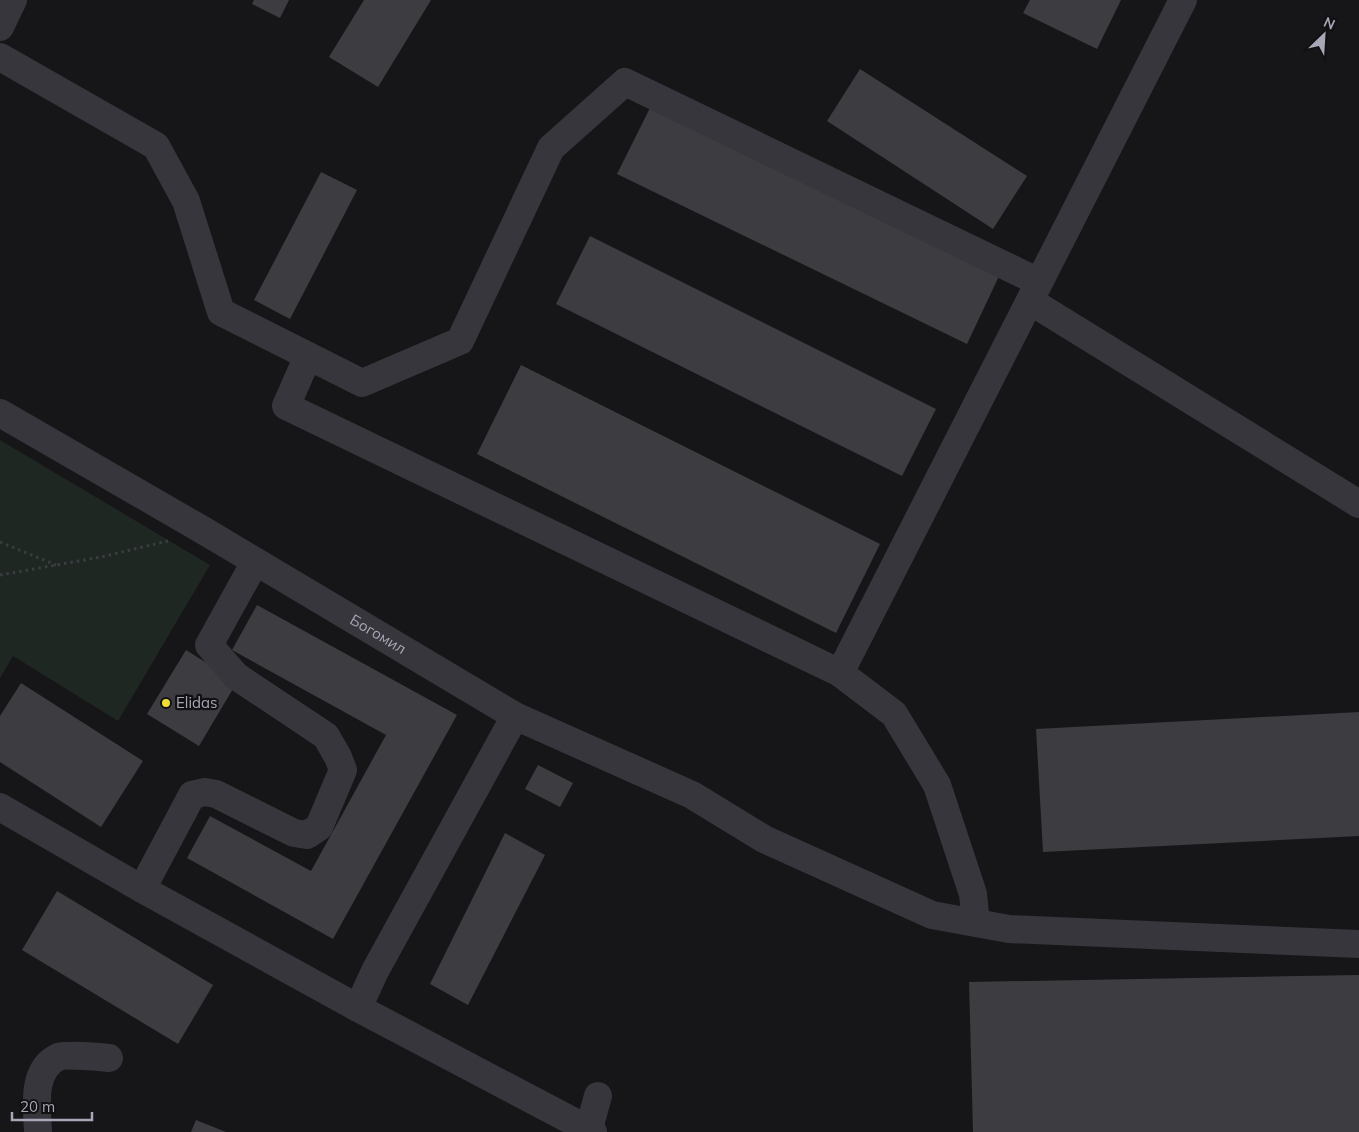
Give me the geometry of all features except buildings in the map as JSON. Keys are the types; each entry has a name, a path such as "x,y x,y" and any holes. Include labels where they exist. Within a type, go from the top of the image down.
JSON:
{"street":[{"path":"0,27 13,0"},
{"path":"840,673 1183,0"},
{"path":"0,57 156,146 186,201 221,312 362,383 460,341 551,148 625,82 1034,292 1359,504"},
{"path":"308,356 286,406 840,673 894,714 937,785 973,894 976,923"},
{"name":"Богомил","path":"0,413 201,529 515,716 692,795 764,839 932,915 1009,929 1359,944"},
{"path":"142,889 192,794 205,792 216,794 294,833 306,835 319,827 343,770 326,736 236,676 209,645 255,562"},
{"path":"358,1008 375,971 515,716"},
{"path":"0,807 142,889 358,1008 590,1131 598,1096"},
{"path":"38,1132 36,1098 44,1069 59,1056 109,1058"}],"path":[{"path":"0,576 182,538 201,529"},
{"path":"0,542 57,565"}],"shaded area":[{"path":"0,440 210,565 118,721 13,656 0,678"}],"place":[{"name":"Elidas","path":"166,703"}]}
